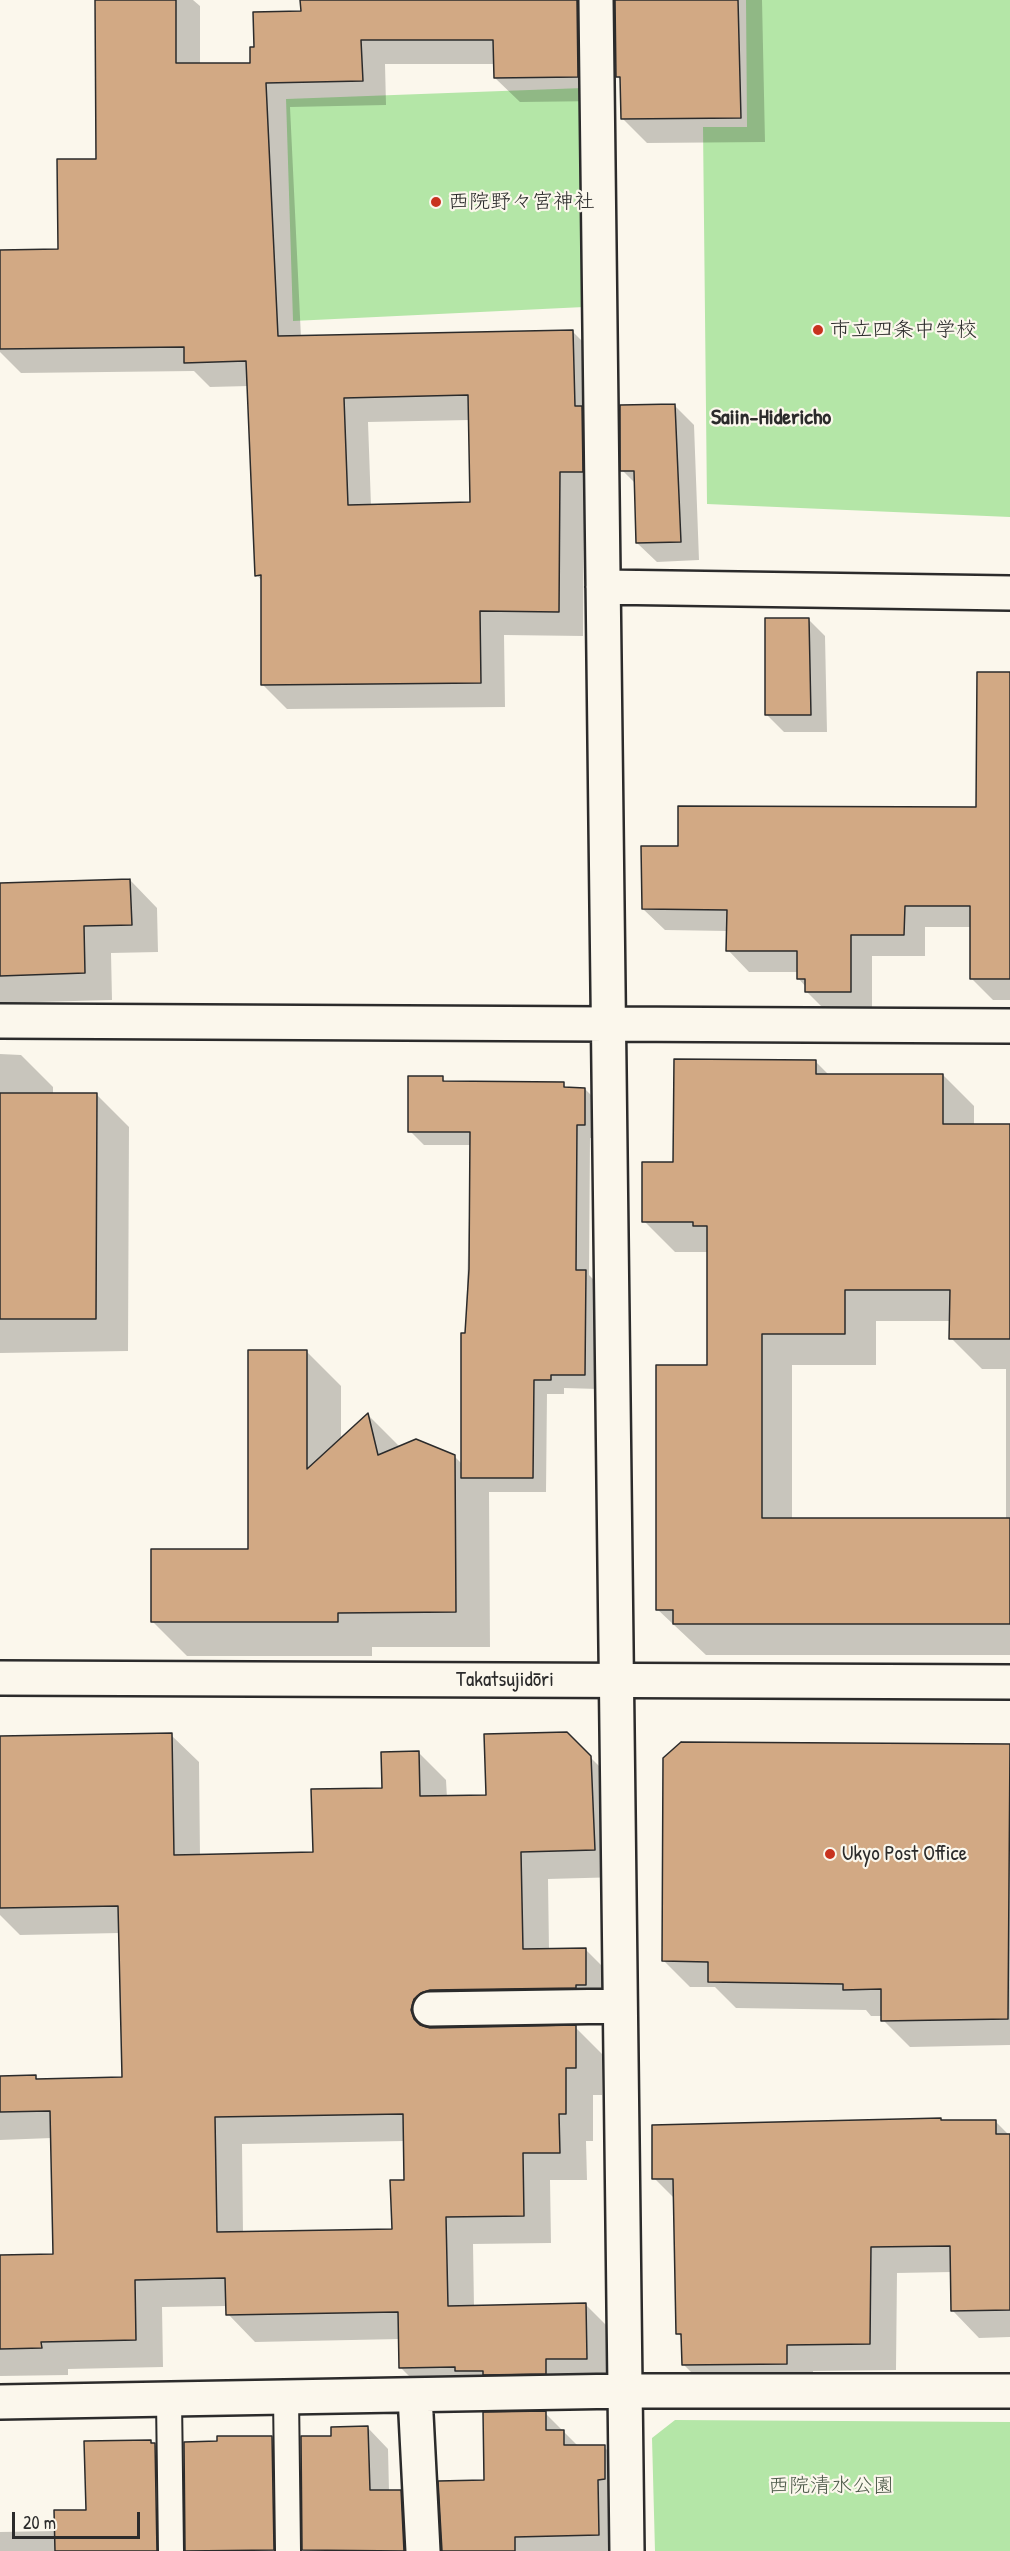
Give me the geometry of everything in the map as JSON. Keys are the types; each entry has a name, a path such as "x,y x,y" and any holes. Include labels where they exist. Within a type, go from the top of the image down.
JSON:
{"street":[{"path":"596,0 627,2551"},
{"path":"603,587 1010,593"},
{"path":"0,1021 1010,1026"},
{"name":"Takatsujidōri","path":"0,1678 1010,1682"},
{"path":"430,2009 620,2006"},
{"path":"0,2402 625,2391 1010,2391"},
{"path":"415,2395 423,2551"}],"lane":[{"path":"286,2397 288,2550"},
{"path":"169,2400 171,2551"}],"green space":[{"name":"市立四条中学校","path":"746,0 1010,0 1010,517 707,504 703,127 747,127"},
{"path":"583,88 584,307 293,321 286,99"},
{"name":"西院清水公園","path":"675,2420 1010,2422 1010,2551 655,2551 652,2438"}],"building":[{"path":"95,0 176,0 176,63 250,63 250,47 254,47 253,12 301,11 300,0 577,0 578,77 494,78 493,40 361,40 363,81 266,83 278,336 573,330 575,406 582,406 583,472 560,472 559,612 480,611 481,683 261,685 261,575 255,576 246,361 184,363 184,347 0,349 0,250 58,249 57,159 96,159","holes":["468,395 470,502 348,505 344,398"]},
{"path":"615,0 738,0 741,118 621,119 620,77 616,77"},
{"path":"675,404 681,542 636,543 634,471 620,471 620,405"},
{"path":"765,618 809,618 811,715 765,715"},
{"path":"977,672 1010,672 1010,979 970,979 970,906 905,906 904,935 851,935 851,992 805,992 805,979 797,979 797,951 726,951 727,910 642,909 641,846 678,846 678,806 976,807"},
{"path":"130,879 132,925 84,926 85,973 0,976 0,883"},
{"path":"674,1059 816,1060 816,1074 943,1074 943,1124 1010,1124 1010,1339 949,1339 950,1290 845,1290 845,1334 762,1334 762,1518 1010,1518 1010,1624 673,1624 673,1610 656,1610 656,1365 707,1365 707,1226 693,1226 693,1222 642,1222 642,1162 673,1162"},
{"path":"408,1076 443,1076 443,1081 564,1082 564,1087 585,1088 585,1125 577,1125 576,1270 586,1270 585,1375 551,1375 551,1380 534,1380 533,1478 461,1478 461,1333 465,1333 469,1269 470,1132 408,1132"},
{"path":"0,1093 97,1093 96,1319 0,1319"},
{"path":"248,1350 307,1350 307,1469 368,1413 378,1455 416,1439 455,1455 456,1612 338,1613 338,1622 151,1622 151,1549 248,1549"},
{"path":"567,1732 591,1756 595,1850 521,1852 523,1949 586,1948 586,1985 576,1985 576,1988 430,1990 414,1999 411,2010 414,2019 420,2025 430,2028 576,2025 576,2068 566,2068 566,2114 559,2114 560,2153 523,2153 524,2216 446,2217 448,2306 586,2303 587,2359 546,2359 546,2374 483,2375 483,2371 455,2371 455,2367 399,2368 398,2312 226,2315 225,2278 135,2280 136,2340 41,2342 42,2348 0,2349 0,2255 53,2254 50,2111 0,2112 0,2076 36,2075 36,2079 122,2077 118,1906 0,1908 0,1736 172,1733 174,1855 313,1852 311,1789 382,1788 381,1752 419,1751 420,1796 486,1795 484,1734","holes":["403,2114 404,2180 390,2180 392,2229 217,2232 215,2117"]},
{"path":"681,1742 1010,1744 1008,2019 881,2021 881,1989 843,1990 843,1984 708,1982 708,1962 662,1961 663,1758"},
{"path":"941,2118 941,2120 996,2120 996,2134 1010,2134 1010,2310 951,2311 950,2246 871,2247 870,2344 787,2345 787,2364 682,2365 681,2334 676,2334 673,2179 652,2179 652,2125"},
{"path":"546,2411 546,2430 564,2430 564,2445 605,2445 605,2479 598,2480 599,2535 515,2537 515,2551 442,2551 438,2481 484,2480 483,2412"},
{"path":"368,2426 370,2490 401,2490 404,2551 302,2550 301,2436 331,2436 331,2427"},
{"path":"217,2436 272,2436 274,2550 185,2551 184,2442 217,2441"},
{"path":"151,2440 151,2443 155,2443 157,2551 55,2551 54,2510 86,2510 84,2441"}],"place":[{"name":"西院野々宮神社","path":"436,202"},
{"name":"市立四条中学校","path":"818,330"},
{"name":"Ukyo Post Office","path":"830,1854"}],"district":[{"name":"Saiin-Hidericho","path":"771,418"}]}
